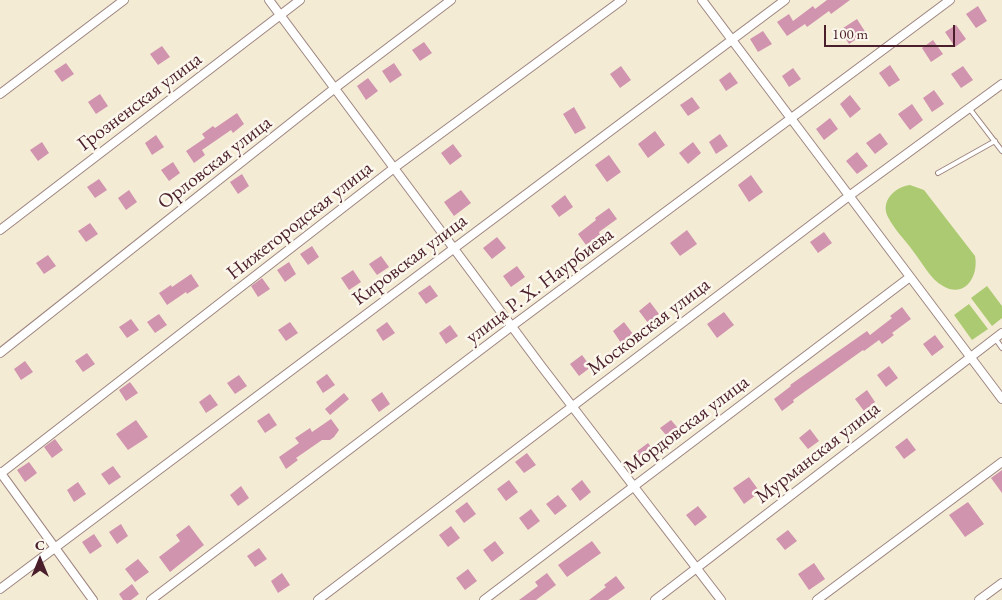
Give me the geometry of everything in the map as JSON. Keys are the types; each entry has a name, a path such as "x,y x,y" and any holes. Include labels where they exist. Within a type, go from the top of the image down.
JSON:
{"street":[{"path":"0,94 124,0"},
{"path":"269,0 572,406 721,600"},
{"name":"Грозненская улица","path":"0,230 300,0"},
{"name":"Орловская улица","path":"0,353 335,88 450,0"},
{"name":"Нижегородская улица","path":"0,473 394,168 622,0"},
{"path":"702,0 1002,400"},
{"name":"Кировская улица","path":"0,589 785,0"},
{"name":"улица Р. Х. Наурбиева","path":"151,600 512,326 950,0"},
{"name":"Московская улица","path":"318,600 850,196 1002,84"},
{"name":"Мордовская улица","path":"484,600 910,277"},
{"name":"Мурманская улица","path":"655,600 1002,332"},
{"path":"817,600 1002,462"},
{"path":"0,473 93,600"},
{"path":"979,600 1002,583"}],"lane":[{"path":"969,108 1002,151"},
{"path":"938,173 1002,141"},
{"path":"995,338 1002,348"}],"green space":[{"path":"910,185 924,190 975,256 976,264 972,278 969,283 958,290 943,286 934,279 888,217 886,211 887,200 894,192"},
{"path":"987,286 1002,306 1002,318 992,326 971,298"},
{"path":"969,304 988,329 972,340 954,315"}],"building":[{"path":"827,0 850,0 831,14 829,11 807,27 805,24 787,36 777,22 789,14 793,21 813,6 815,9"},
{"path":"978,6 987,21 976,28 966,14"},
{"path":"857,19 866,33 849,44 840,30"},
{"path":"956,25 966,39 955,47 945,32"},
{"path":"763,31 772,44 758,52 750,39"},
{"path":"933,40 943,54 931,62 922,48"},
{"path":"424,42 432,53 420,61 412,50"},
{"path":"162,46 170,57 158,65 150,54"},
{"path":"66,63 74,74 62,82 54,71"},
{"path":"394,63 402,75 390,83 382,71"},
{"path":"890,65 900,80 889,87 879,73"},
{"path":"621,66 631,80 620,88 610,74"},
{"path":"963,66 973,80 961,88 951,74"},
{"path":"793,68 801,79 789,87 782,76"},
{"path":"730,72 738,83 726,91 719,80"},
{"path":"368,78 378,91 366,100 357,86"},
{"path":"934,90 944,104 932,112 923,98"},
{"path":"100,94 108,106 96,114 88,102"},
{"path":"850,95 861,109 850,118 840,104"},
{"path":"692,97 700,108 688,116 680,105"},
{"path":"912,104 923,120 910,130 898,114"},
{"path":"574,107 586,128 575,134 563,114"},
{"path":"237,113 244,124 233,133 231,130 202,150 205,155 194,163 186,151 205,138 202,134 213,126 215,128"},
{"path":"830,118 838,129 824,140 816,129"},
{"path":"655,131 665,145 648,158 638,144"},
{"path":"880,133 888,144 875,154 866,143"},
{"path":"720,134 728,146 716,154 709,142"},
{"path":"156,135 164,147 152,155 145,143"},
{"path":"42,142 49,153 38,161 30,150"},
{"path":"693,142 701,153 688,164 679,153"},
{"path":"453,144 462,156 450,165 441,153"},
{"path":"857,152 868,166 857,174 846,161"},
{"path":"609,155 621,172 607,182 595,165"},
{"path":"173,162 180,173 169,181 161,170"},
{"path":"242,174 249,186 238,194 230,182"},
{"path":"751,175 763,192 749,202 738,185"},
{"path":"99,179 107,190 95,198 87,187"},
{"path":"129,190 137,202 126,210 118,198"},
{"path":"461,190 471,203 454,216 444,202"},
{"path":"565,195 573,207 559,217 551,206"},
{"path":"609,208 617,219 599,232 600,235 586,245 578,234"},
{"path":"90,223 98,234 86,242 78,231"},
{"path":"687,230 697,244 680,256 670,243"},
{"path":"824,232 832,243 818,253 810,242"},
{"path":"497,237 506,248 492,259 483,248"},
{"path":"312,246 319,257 308,265 300,254"},
{"path":"48,255 56,266 44,274 36,263"},
{"path":"381,256 389,267 377,275 369,264"},
{"path":"289,262 296,274 285,282 277,270"},
{"path":"517,266 525,277 511,287 503,276"},
{"path":"353,270 361,282 349,290 341,278"},
{"path":"191,274 199,286 167,305 159,293"},
{"path":"262,278 270,289 258,297 251,286"},
{"path":"430,285 438,296 426,304 418,293"},
{"path":"650,302 659,314 648,323 639,311"},
{"path":"902,307 911,319 892,333 894,335 882,344 879,340 863,350 793,400 794,402 782,411 774,399 790,385 867,331 870,335 892,318 890,316"},
{"path":"724,312 734,325 717,338 707,324"},
{"path":"159,314 167,325 155,333 147,322"},
{"path":"131,319 139,330 127,338 119,327"},
{"path":"290,322 298,333 286,341 278,330"},
{"path":"387,322 395,333 383,341 376,330"},
{"path":"624,322 633,334 621,343 613,331"},
{"path":"450,325 458,336 446,344 439,333"},
{"path":"935,335 944,347 932,356 923,344"},
{"path":"87,353 95,364 83,372 75,361"},
{"path":"582,355 591,367 579,376 570,364"},
{"path":"25,361 33,372 21,380 14,369"},
{"path":"889,366 898,378 886,387 877,375"},
{"path":"327,374 335,385 323,393 316,382"},
{"path":"239,375 247,386 235,394 227,383"},
{"path":"130,382 138,393 126,401 119,390"},
{"path":"867,390 875,402 864,411 855,399"},
{"path":"382,392 390,404 379,412 371,400"},
{"path":"344,393 349,399 330,415 325,409"},
{"path":"210,394 218,405 206,413 199,402"},
{"path":"269,413 277,425 265,433 257,421"},
{"path":"331,419 339,430 334,437 330,440 322,440 296,458 298,460 286,469 279,457 299,443 295,438 310,428 312,432"},
{"path":"136,420 148,437 128,450 116,434"},
{"path":"671,420 682,433 671,441 660,428"},
{"path":"810,429 819,441 808,449 799,438"},
{"path":"907,438 916,450 904,459 895,447"},
{"path":"55,439 63,450 52,458 44,447"},
{"path":"648,443 657,455 645,464 636,452"},
{"path":"527,453 536,465 524,473 515,462"},
{"path":"29,462 37,473 25,482 17,470"},
{"path":"113,466 121,477 109,485 101,474"},
{"path":"1002,470 1002,493 991,478"},
{"path":"749,477 760,492 744,504 733,488"},
{"path":"509,480 518,492 506,501 497,489"},
{"path":"582,480 591,492 580,501 571,489"},
{"path":"78,482 86,494 74,502 67,490"},
{"path":"241,486 249,498 238,506 230,495"},
{"path":"558,495 567,506 555,515 546,504"},
{"path":"467,502 476,514 464,523 455,511"},
{"path":"968,502 984,524 965,537 949,515"},
{"path":"698,506 707,517 695,526 686,515"},
{"path":"531,509 540,521 528,530 519,518"},
{"path":"121,524 128,536 117,544 109,532"},
{"path":"189,525 204,545 170,572 159,557 180,541 176,535"},
{"path":"451,526 460,538 448,547 439,535"},
{"path":"788,530 797,541 785,550 776,539"},
{"path":"94,534 102,546 90,554 82,542"},
{"path":"495,541 504,553 492,562 483,550"},
{"path":"592,541 601,553 567,577 558,565"},
{"path":"259,548 267,559 255,567 247,556"},
{"path":"138,559 149,572 135,582 125,569"},
{"path":"814,563 825,579 809,590 798,574"},
{"path":"468,569 477,581 465,590 456,578"},
{"path":"282,573 290,585 278,593 271,581"},
{"path":"547,573 556,585 536,600 519,600 538,586 535,582"},
{"path":"616,576 625,588 608,600 589,600 606,587 604,585"},
{"path":"132,584 139,594 131,600 123,600 119,594"}]}
